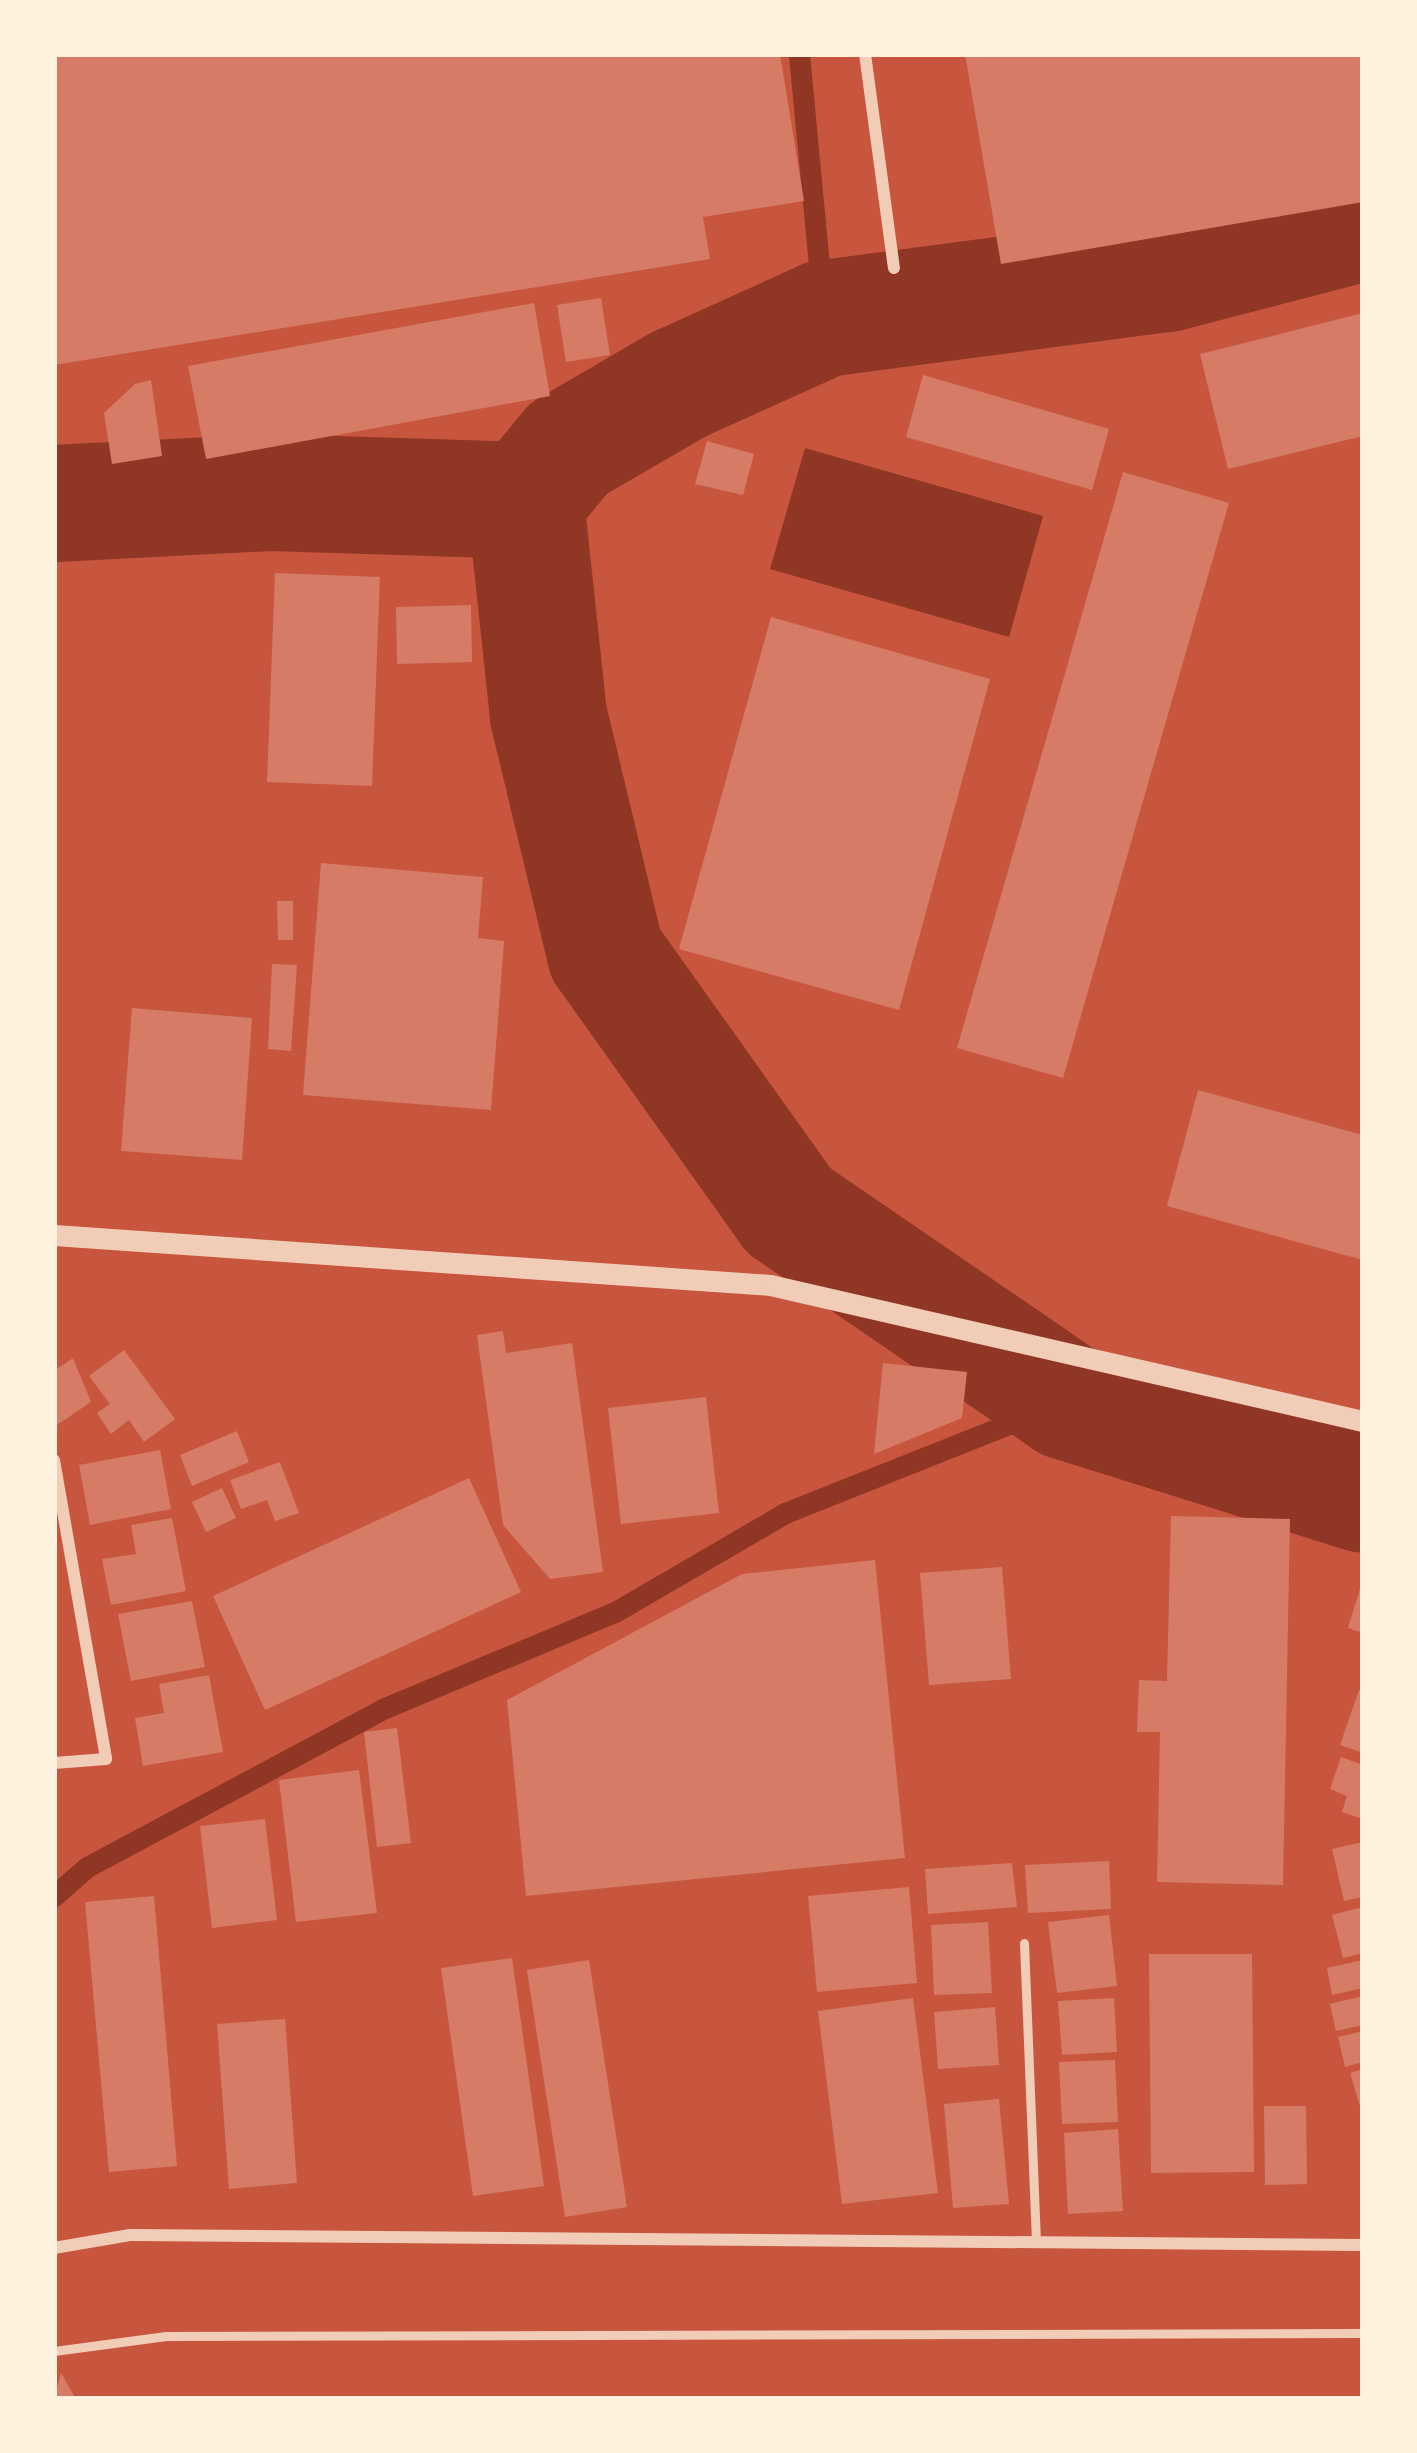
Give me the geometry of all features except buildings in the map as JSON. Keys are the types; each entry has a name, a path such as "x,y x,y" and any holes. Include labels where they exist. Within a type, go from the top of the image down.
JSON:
{"street":[{"path":"865,54 894,268"},
{"path":"54,1234 770,1285 1363,1421"},
{"path":"54,1460 106,1759 54,1763"},
{"path":"54,2248 130,2235 1363,2245"}],"lane":[{"path":"1024,1943 1036,2242"},
{"path":"54,2351 166,2336 1363,2333"}],"shaded area":[{"path":"805,448 1043,516 1009,637 770,569"}],"waterway":[{"path":"799,54 824,318"},
{"path":"54,503 270,492 525,500 568,448 678,384 824,318 1167,273 1363,222"},
{"path":"525,500 548,715 605,953 788,1210 1067,1401 1363,1494"},
{"path":"54,1896 87,1867 385,1708 615,1612 785,1513 1067,1401"}]}
